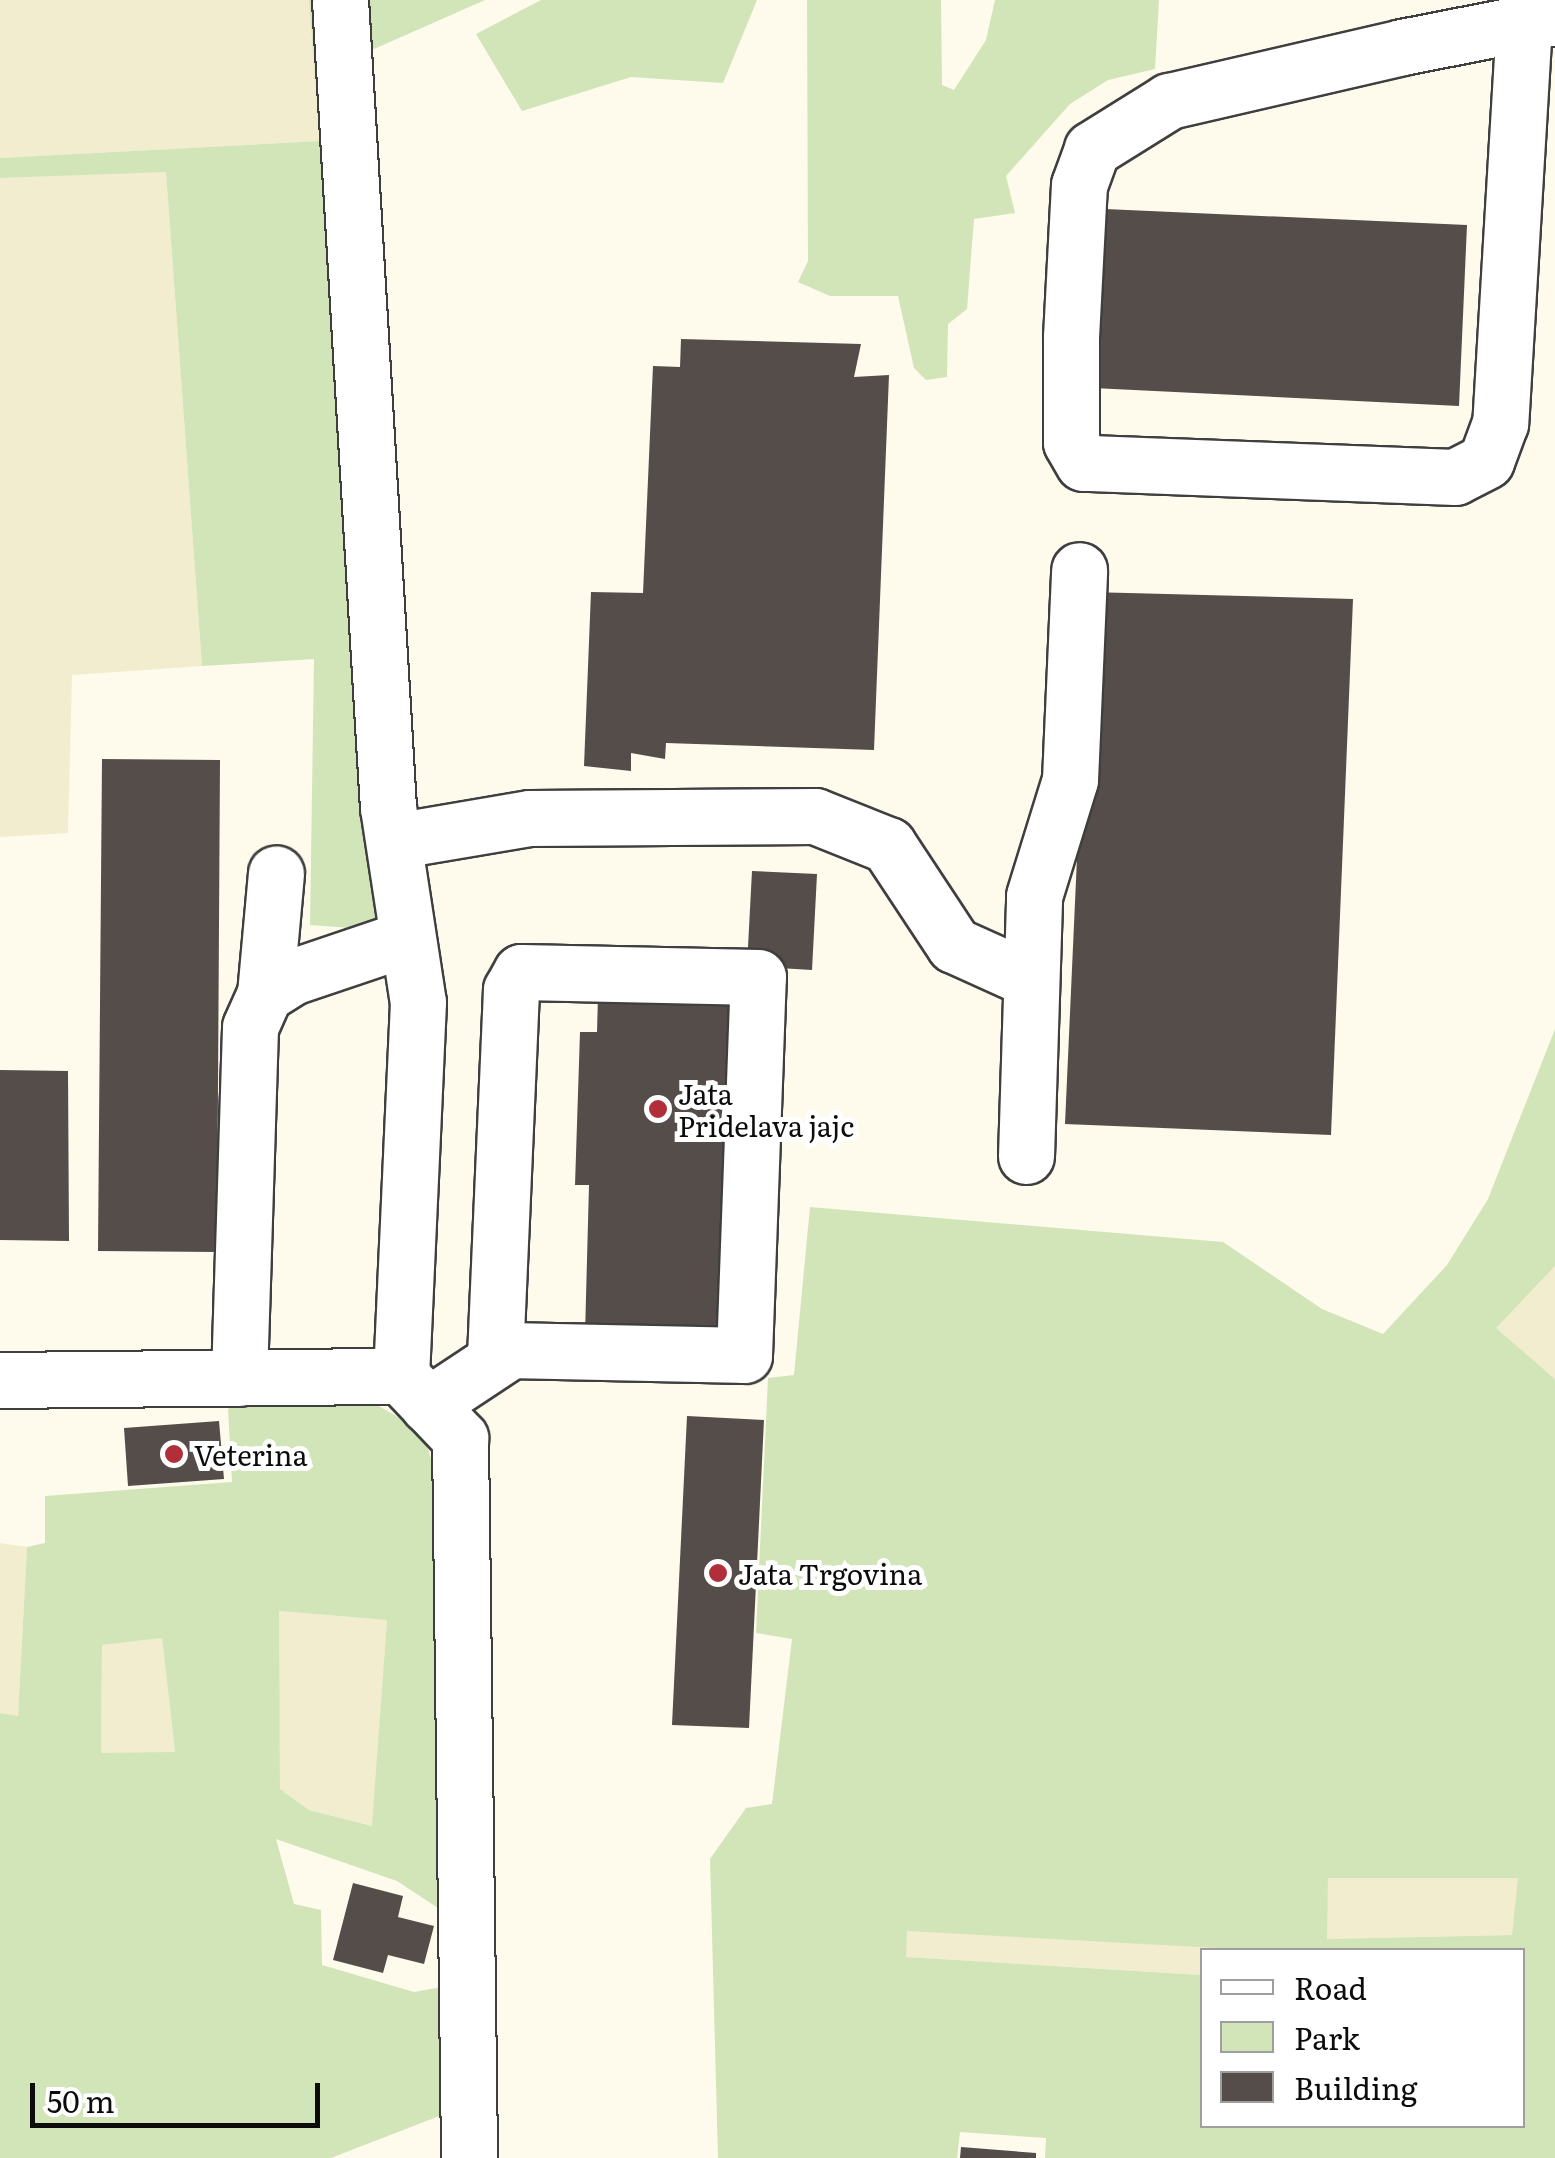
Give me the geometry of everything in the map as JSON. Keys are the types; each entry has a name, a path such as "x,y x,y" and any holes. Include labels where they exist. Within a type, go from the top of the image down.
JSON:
{"street":[{"path":"340,0 394,842 404,939 418,1002 414,1390 460,1438 469,2158"},
{"path":"1540,20 1500,423 1486,461 1455,477 1083,464 1071,442 1071,337 1079,185 1092,149 1169,101 1540,20"},
{"path":"1026,1156 1027,978 1034,896 1070,780 1079,570"},
{"path":"394,842 530,818 814,816 888,845 954,945 1027,978"},
{"path":"239,1378 250,1027 266,994 276,873"},
{"path":"266,994 404,939"},
{"path":"0,1380 239,1378 414,1390 495,1358 511,1350 744,1356 758,977 520,972 511,990 495,1358"}],"shaded area":[{"path":"0,0 309,0 321,141 0,158"},
{"path":"166,171 202,666 72,675 68,833 0,837 0,178"},
{"path":"1555,1266 1555,1379 1495,1328"},
{"path":"0,1543 27,1547 18,1716 0,1713"},
{"path":"278,1611 387,1620 373,1826 309,1810 280,1789"},
{"path":"162,1638 175,1753 101,1754 102,1645"},
{"path":"1328,1877 1519,1878 1512,1935 1326,1939"},
{"path":"907,1930 1253,1948 1200,1948 1200,1975 905,1957"}],"green space":[{"path":"309,0 327,0 391,931 310,925 314,659 202,666 166,172 0,178 0,158 320,141"},
{"path":"350,0 485,0 374,49 360,39"},
{"path":"541,0 757,0 723,83 631,77 522,111 476,34"},
{"path":"807,0 941,0 942,85 954,90 986,40 995,0 1159,0 1155,69 1108,80 1070,104 1006,176 1015,213 974,219 967,309 948,324 947,377 926,380 914,368 898,296 830,296 798,282 808,261"},
{"path":"1555,1029 1555,1266 1496,1328 1555,1379 1555,2158 1045,2158 1046,2138 960,2132 957,2158 718,2158 710,1859 746,1808 772,1804 792,1639 756,1633 768,1378 794,1375 810,1207 1223,1242 1322,1309 1383,1334 1447,1265 1488,1199","holes":["1328,1878 1518,1878 1512,1935 1327,1939"]},
{"path":"251,1398 368,1400 412,1425 427,1445 436,1477 441,1910 397,1881 276,1839 294,1904 321,1910 322,1965 414,1992 448,1986 447,2113 331,2158 0,2158 0,1713 18,1716 27,1547 45,1543 45,1496 232,1482 228,1409","holes":["279,1611 387,1620 372,1826 309,1810 280,1789","162,1638 175,1752 101,1753 102,1645"]}],"building":[{"path":"1105,209 1467,225 1459,406 1093,388"},
{"path":"681,339 861,344 854,377 889,375 874,750 666,743 665,759 631,753 631,771 584,766 591,592 643,593 653,366 680,367"},
{"path":"1089,592 1353,599 1331,1135 1065,1124"},
{"path":"102,759 220,760 217,1252 98,1251"},
{"path":"752,871 817,874 812,970 747,966"},
{"name":"Jata Pridelava jajc","path":"598,996 743,1000 731,1339 585,1334 589,1185 575,1185 580,1032 597,1032"},
{"path":"0,1070 68,1071 69,1241 0,1240"},
{"name":"Jata Trgovina","path":"687,1416 764,1420 749,1728 672,1725"},
{"name":"Veterina","path":"219,1421 224,1479 128,1486 124,1428"},
{"path":"353,1883 403,1896 398,1917 434,1926 424,1964 388,1955 383,1973 333,1960"},
{"path":"961,2147 1036,2153 1036,2158 960,2158"}],"place":[{"name":"Jata Pridelava jajc","path":"658,1109"},
{"name":"Veterina","path":"174,1454"},
{"name":"Jata Trgovina","path":"718,1573"}]}
